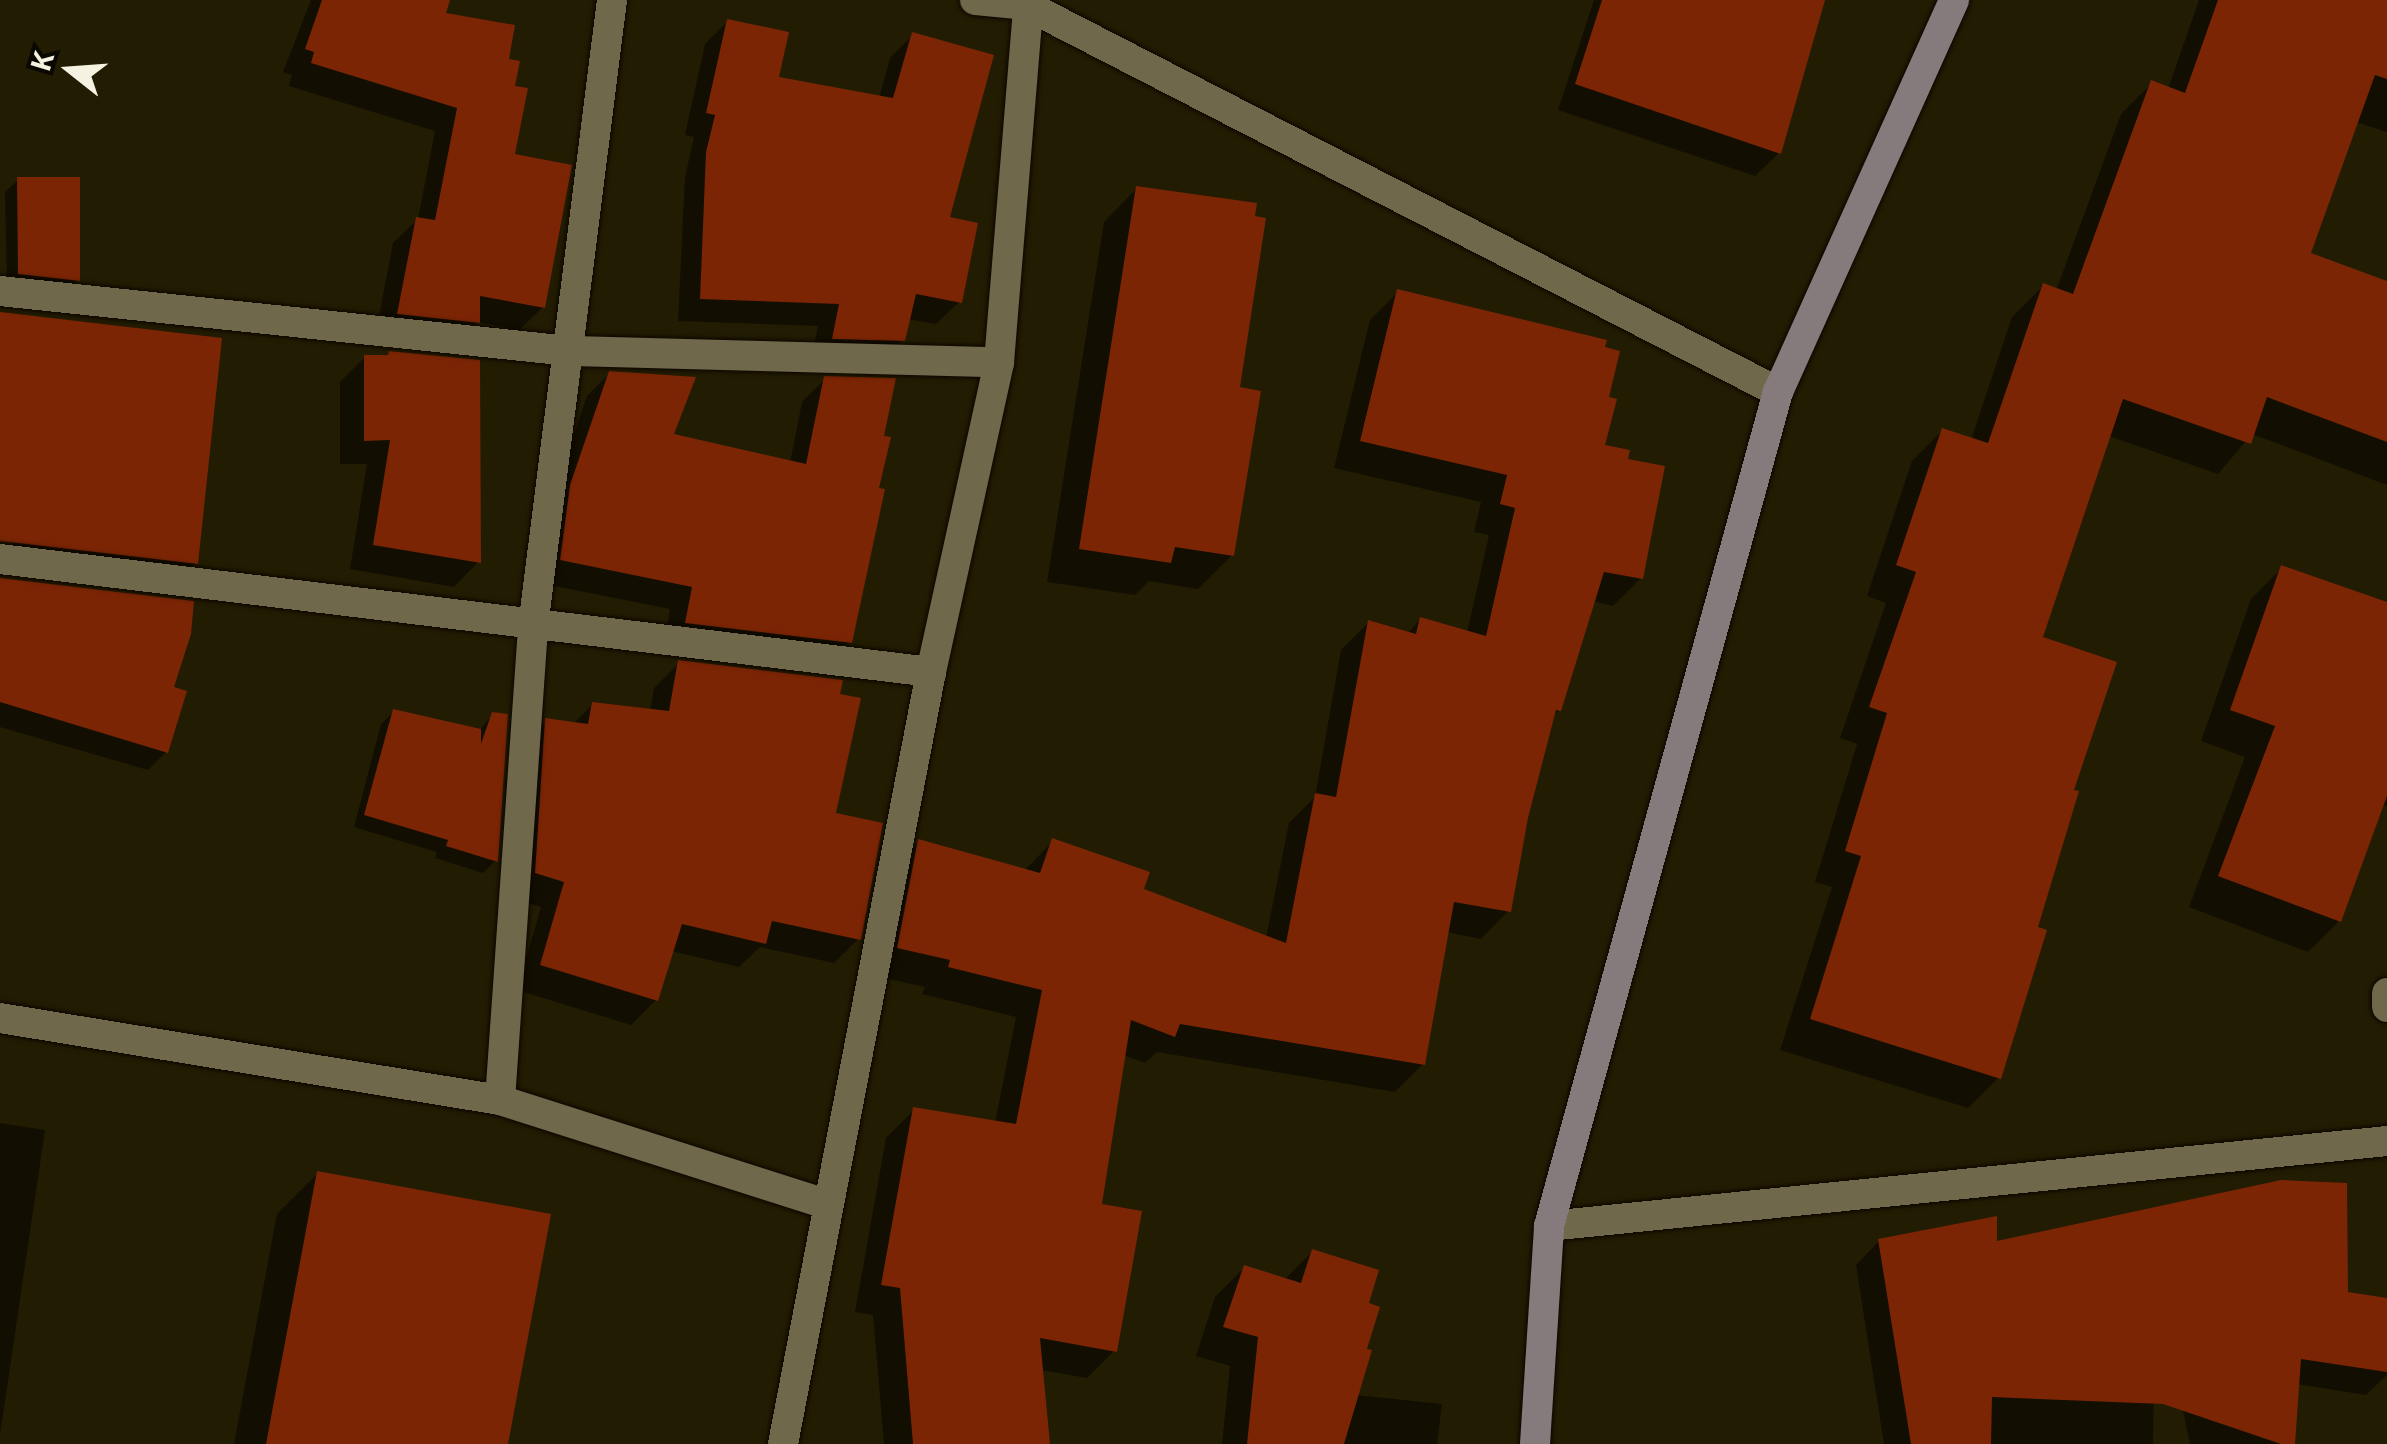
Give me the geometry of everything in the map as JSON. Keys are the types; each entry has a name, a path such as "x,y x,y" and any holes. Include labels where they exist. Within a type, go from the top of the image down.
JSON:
{"street":[{"path":"500,1100 533,626 612,0"},
{"path":"974,0 1027,3 1778,392"},
{"path":"1535,1444 1549,1226 1778,392 1954,0"},
{"path":"783,1444 826,1204 932,672 999,362 1027,3"},
{"path":"0,291 569,351 999,362"},
{"path":"0,559 932,672"},
{"path":"2387,993 2387,1007"},
{"path":"0,1018 500,1100 826,1204"},
{"path":"1549,1226 2387,1141"}],"building":[{"path":"322,0 450,0 446,13 515,25 509,59 520,61 515,86 528,88 515,154 572,165 545,308 480,296 480,323 397,314 416,217 435,220 457,108 311,63 314,52 305,49"},
{"path":"1602,0 1825,0 1781,154 1575,84"},
{"path":"2218,0 2387,0 2387,79 2375,75 2311,253 2387,281 2387,442 2267,397 2251,444 2123,399 2043,637 2117,662 2074,790 2079,791 2038,927 2047,930 2001,1079 1810,1019 1861,856 1845,851 1887,713 1869,707 1916,572 1896,565 1942,428 1988,443 2043,283 2073,294 2151,80 2185,93"},
{"path":"727,19 789,32 779,77 893,98 912,32 994,55 950,217 978,223 962,303 916,294 905,341 832,339 839,304 700,299 706,152 715,115 706,113"},
{"path":"17,177 80,177 80,281 18,274"},
{"path":"1136,186 1257,203 1255,216 1266,218 1240,387 1261,391 1234,556 1175,547 1171,563 1079,549"},
{"path":"1397,289 1607,340 1605,347 1620,351 1609,397 1617,399 1605,445 1630,450 1628,459 1665,466 1643,579 1604,572 1561,711 1556,710 1528,818 1511,912 1454,902 1425,1065 1180,1024 1175,1037 1131,1020 1102,1204 1142,1211 1117,1352 1040,1338 1050,1444 913,1444 900,1288 881,1285 913,1107 1016,1124 1042,990 948,967 950,960 897,948 918,839 1040,873 1052,838 1150,872 1144,889 1286,943 1315,793 1336,797 1368,620 1416,634 1420,617 1486,636 1515,508 1500,504 1507,475 1360,441"},
{"path":"0,312 222,338 198,564 0,541"},
{"path":"389,351 480,360 481,563 373,545 390,440 364,441 364,355 388,355"},
{"path":"609,371 696,377 674,434 806,464 824,376 896,378 884,436 891,437 879,488 885,489 852,643 685,623 692,587 560,560 570,485"},
{"path":"2281,565 2387,602 2387,796 2341,922 2218,876 2275,726 2230,710"},
{"path":"0,578 194,601 191,634 174,687 187,691 168,753 0,702"},
{"path":"678,660 843,680 840,694 861,698 836,813 883,823 861,940 772,921 766,944 682,924 658,1001 540,965 564,882 535,873 545,718 588,724 592,702 669,711"},
{"path":"393,709 481,729 481,744 492,712 508,714 498,862 446,846 448,840 364,815"},
{"path":"317,1171 551,1214 508,1444 266,1444"},
{"path":"2281,1180 2347,1183 2348,1292 2387,1298 2387,1372 2301,1359 2295,1444 2281,1444 2163,1404 1992,1397 1991,1444 1911,1444 1878,1239 1997,1216 1997,1241"},
{"path":"1312,1249 1379,1270 1369,1303 1380,1307 1367,1349 1372,1350 1344,1444 1247,1444 1258,1337 1223,1327 1244,1265 1301,1283"}]}
